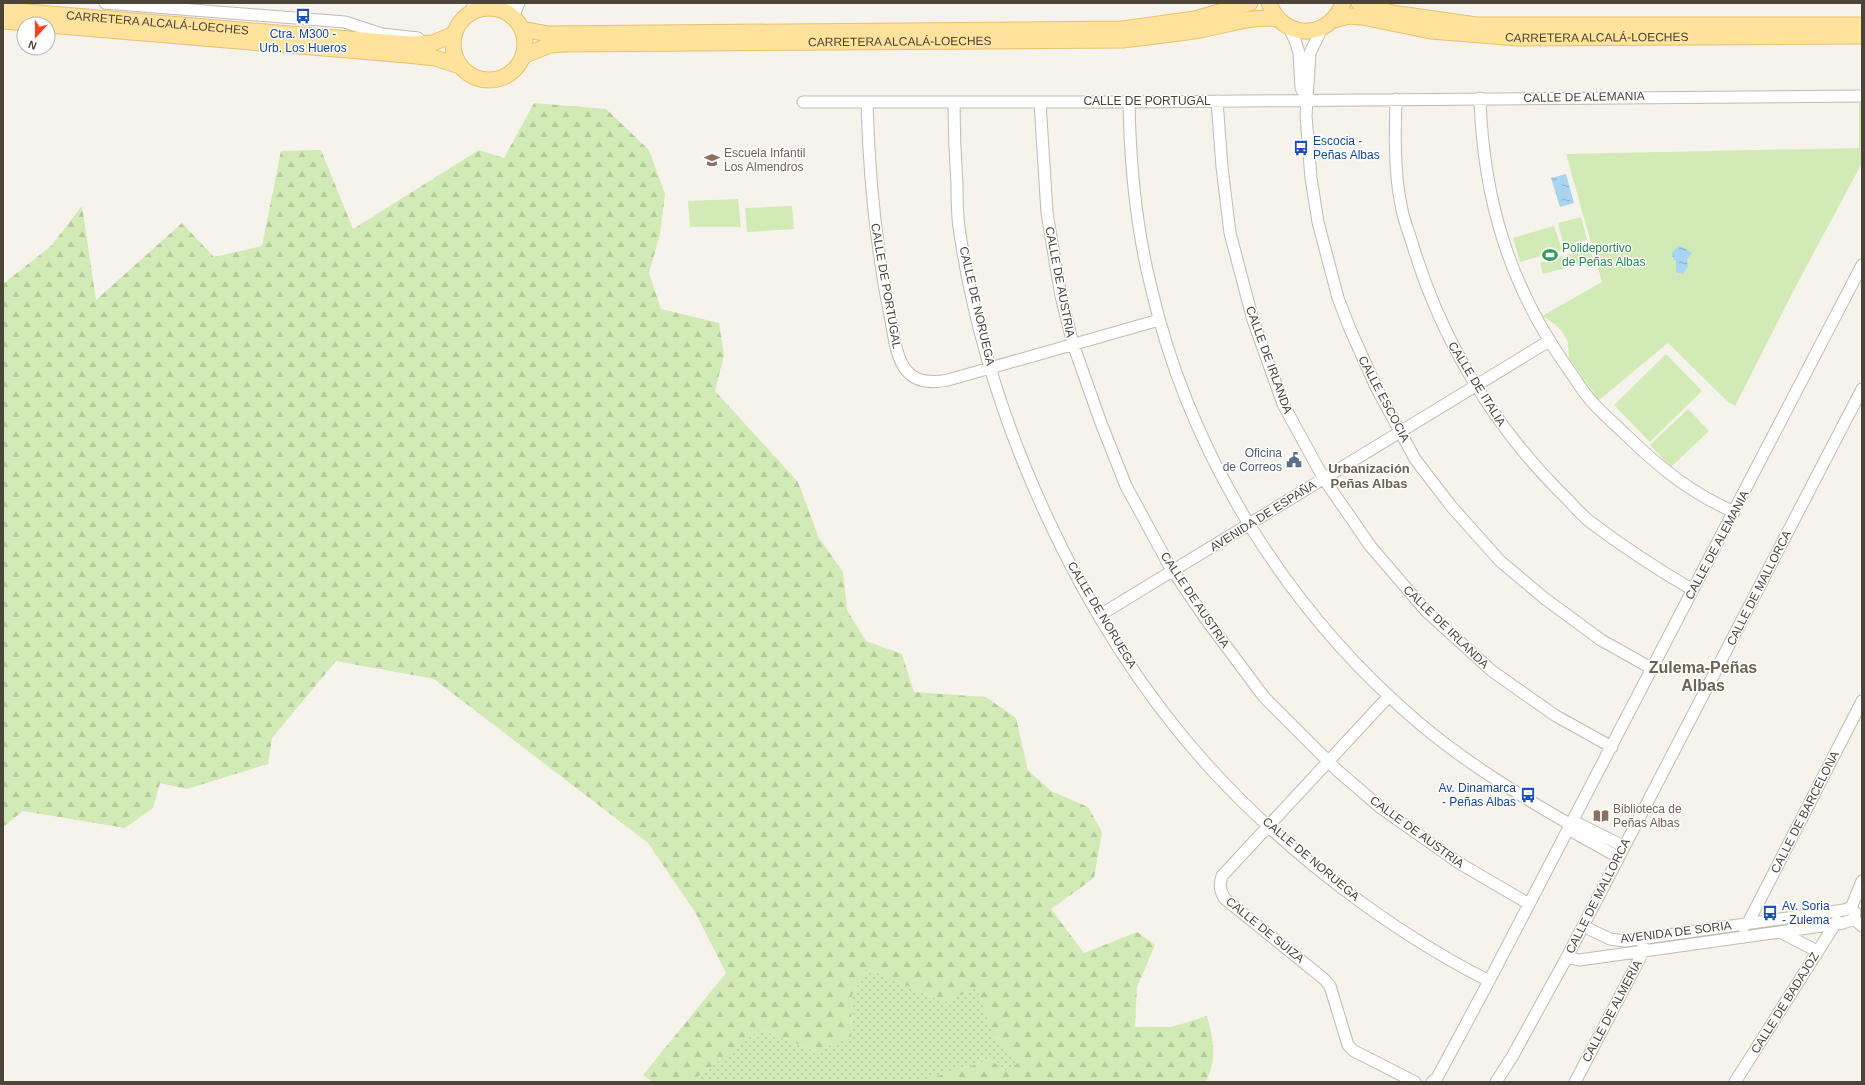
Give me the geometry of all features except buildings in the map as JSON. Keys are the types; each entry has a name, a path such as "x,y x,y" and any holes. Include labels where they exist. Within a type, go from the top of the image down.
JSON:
{"main road":[{"name":"CARRETERA ALCALÁ-LOECHES","path":"505,12 548,34 1122,29 1195,19 1250,3"},
{"path":"1269,3 1283,24"},
{"path":"1328,24 1340,11 1343,3"},
{"name":"CARRETERA ALCALÁ-LOECHES","path":"1359,3 1392,14 1476,25 1862,25"},
{"path":"473,8 505,12 525,38 523,56 519,65 504,77 494,80 475,77 460,66 448,37 473,8"},
{"name":"CARRETERA ALCALÁ-LOECHES","path":"3,10 409,44 432,43 448,37"},
{"name":"CARRETERA ALCALÁ-LOECHES","path":"523,56 550,45 563,44 1123,40 1200,30 1249,20 1269,18 1300,31 1311,31 1348,16 1362,17 1431,31 1518,38 1862,36"},
{"path":"3,21 16,22"},
{"name":"CARRETERA ALCALÁ-LOECHES","path":"56,26 407,55 435,58 460,66"}],"street":[{"path":"105,3 233,8 345,22 382,34 448,37"},
{"path":"505,12 519,3"},
{"name":"CALLE ESCOCIA","path":"1283,24 1296,40 1299,53 1301,88 1307,99"},
{"name":"CALLE ESCOCIA","path":"1328,24 1310,53 1306,116 1311,178 1318,222 1327,261 1350,329 1364,363 1415,458 1451,506 1500,561 1544,598 1601,640 1651,668"},
{"name":"CALLE DE ALEMANIA","path":"1307,99 1862,96"},
{"path":"1480,98 1481,135 1486,173 1501,238 1525,298 1549,341 1593,403 1657,464 1698,493 1734,512"},
{"name":"CALLE DE PORTUGAL","path":"802,102 1129,102 1307,99"},
{"name":"CALLE DE ITALIA","path":"1396,99 1395,161 1401,206 1422,276 1446,334 1476,386 1505,428 1533,464 1588,520 1637,555 1693,590"},
{"name":"CALLE DE IRLANDA","path":"1217,101 1222,167 1230,233 1253,320 1283,404 1324,479 1371,546 1427,612 1492,671 1556,716 1612,747"},
{"name":"CALLE DE AUSTRIA","path":"1040,102 1047,213 1061,296 1073,344 1101,423 1126,486 1173,572 1205,618 1264,697 1328,761 1381,808 1459,863 1529,904"},
{"path":"1129,102 1135,194 1150,285 1159,320 1176,370 1198,426 1221,475 1249,525 1286,579 1316,619 1339,646 1419,724 1487,775 1571,824 1579,824 1623,846"},
{"name":"CALLE DE PORTUGAL","path":"866,103 872,199 878,252 898,356 907,371 914,377 930,382 948,380 1159,320"},
{"name":"CALLE DE NORUEGA","path":"954,103 959,225 970,288 990,368 1017,447 1052,530 1100,615 1150,693 1178,731 1211,769 1269,825 1303,856 1400,930 1452,962 1489,982"},
{"name":"CALLE DE ALEMANIA","path":"1571,824 1862,265"},
{"name":"AVENIDA DE ESPAÑA","path":"1100,615 1173,572 1549,341"},
{"name":"CALLE DE MALLORCA","path":"1496,1082 1567,957 1623,846 1862,389"},
{"name":"CALLE DE SUIZA","path":"1389,696 1222,876 1220,882 1221,893 1226,899 1324,979 1330,986 1348,1045 1354,1051 1415,1082"},
{"name":"CALLE DE BARCELONA","path":"1748,923 1862,701"},
{"path":"1571,824 1574,833 1618,857"},
{"path":"1432,1082 1437,1078 1489,982 1571,824"},
{"path":"1835,924 1852,912 1862,881"},
{"name":"AVENIDA DE SORIA","path":"1583,926 1610,939 1625,941 1748,923 1852,912"},
{"name":"AVENIDA DE SORIA","path":"1748,923 1759,935"},
{"name":"AVENIDA DE SORIA","path":"1733,939 1739,930 1748,923"},
{"name":"AVENIDA DE SORIA","path":"1567,957 1579,960 1835,924"},
{"name":"CALLE DE BADAJOZ","path":"1735,1082 1835,924"},
{"path":"1780,932 1817,951"},
{"name":"CALLE DE ALMERÍA","path":"1575,1082 1643,951 1642,938"}],"green space":[{"path":"1859,99 1862,100 1862,163 1798,282 1735,406 1727,401 1668,343 1599,400 1569,358 1568,342 1563,333 1555,324 1542,316 1602,282 1566,154 1859,148"},
{"path":"534,103 606,109 649,150 665,194 660,234 649,273 661,309 719,323 724,355 715,391 798,482 819,538 843,572 847,610 866,641 902,654 914,692 986,697 1016,718 1028,770 1051,791 1088,807 1102,832 1094,878 1051,909 1084,953 1137,932 1155,945 1137,987 1135,1027 1172,1027 1207,1016 1211,1033 1213,1058 1212,1066 1205,1082 918,1082 990,1060 1006,1071 1019,1062 995,1037 977,988 944,1002 867,968 852,995 851,1037 816,1051 760,1029 691,1082 653,1082 643,1075 726,973 695,912 648,843 434,679 336,661 272,738 268,764 187,789 160,783 153,808 125,828 23,811 3,827 3,284 51,246 82,206 96,300 182,223 214,257 262,246 281,151 321,150 353,229 479,150 504,158"},
{"path":"738,199 741,227 690,227 688,201"},
{"path":"792,206 794,229 747,232 745,208"},
{"path":"1581,217 1587,240 1564,247 1558,223"},
{"path":"1554,226 1562,250 1520,262 1513,238"},
{"path":"1590,248 1593,260 1570,266 1567,255"},
{"path":"1563,256 1566,268 1543,274 1540,263"},
{"path":"1666,354 1702,391 1650,442 1614,405"},
{"path":"1688,409 1709,431 1671,467 1650,445"},
{"path":"867,968 944,1002 977,987 995,1037 1019,1062 1006,1071 990,1060 918,1082 691,1082 760,1029 816,1051 851,1037 852,995"}],"water":[{"path":"1566,174 1574,203 1560,207 1551,178"},
{"path":"1678,246 1683,247 1692,253 1687,259 1688,266 1683,274 1676,272 1676,262 1672,256 1672,253"}],"place":[{"name":"Ctra. M300 - Urb. Los Hueros","path":"303,16"},
{"name":"Escocia - Peñas Albas","path":"1301,148"},
{"name":"Escuela Infantil Los Almendros","path":"712,160"},
{"name":"Polideportivo de Peñas Albas","path":"1550,255"},
{"name":"Oficina de Correos","path":"1294,460"},
{"name":"Av. Dinamarca - Peñas Albas","path":"1528,795"},
{"name":"Biblioteca de Peñas Albas","path":"1601,816"},
{"name":"Av. Soria - Zulema","path":"1770,913"}],"district":[{"name":"Urbanización Peñas Albas","path":"1369,476"},
{"name":"Zulema-Peñas Albas","path":"1703,676"}]}
